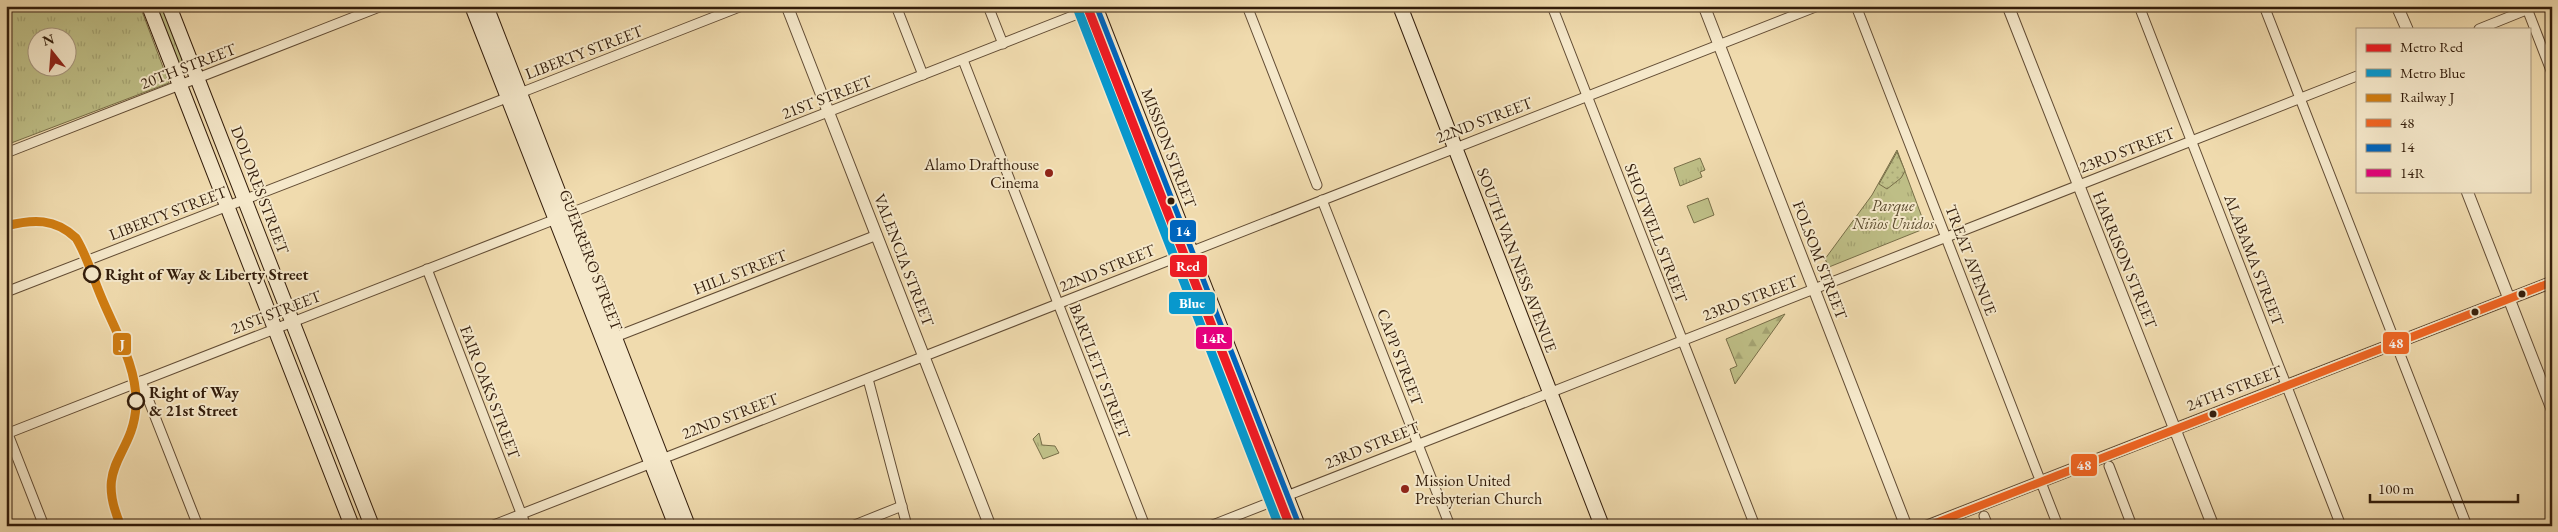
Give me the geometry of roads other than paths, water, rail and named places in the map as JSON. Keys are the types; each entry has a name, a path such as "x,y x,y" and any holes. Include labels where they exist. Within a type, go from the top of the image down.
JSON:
{"main road":[{"path":"148,6 352,526"},
{"name":"DOLORES STREET","path":"169,6 372,526"},
{"name":"GUERRERO STREET","path":"472,6 515,95"},
{"name":"GUERRERO STREET","path":"486,6 515,95 657,461 688,526"},
{"name":"SOUTH VAN NESS AVENUE","path":"1400,6 1602,526"},
{"name":"MISSION STREET","path":"1096,7 1298,526"},
{"name":"GUERRERO STREET","path":"562,216 615,337 657,461 676,526"},
{"path":"322,450 340,443"}],"street":[{"name":"20TH STREET","path":"6,153 382,6"},
{"name":"LIBERTY STREET","path":"6,292 742,6"},
{"name":"VALENCIA STREET","path":"787,6 990,526"},
{"path":"896,6 923,75"},
{"path":"988,6 1003,44"},
{"path":"1247,6 1317,185"},
{"name":"SHOTWELL STREET","path":"1552,6 1755,526"},
{"name":"FOLSOM STREET","path":"1704,6 1906,526"},
{"name":"22ND STREET","path":"491,526 1818,6"},
{"name":"TREAT AVENUE","path":"1856,6 2058,526"},
{"name":"HARRISON STREET","path":"2008,6 2127,312 2176,428 2213,526"},
{"name":"ALABAMA STREET","path":"2139,6 2342,526"},
{"path":"2264,6 2467,526"},
{"path":"2398,6 2407,28"},
{"path":"2481,28 2527,8 2536,6"},
{"name":"21ST STREET","path":"7,432 293,322 1096,7"},
{"path":"2527,8 2552,73"},
{"name":"BARTLETT STREET","path":"963,60 1145,526"},
{"name":"23RD STREET","path":"1210,526 2356,76"},
{"path":"2467,192 2552,409"},
{"name":"CAPP STREET","path":"1322,200 1450,526"},
{"name":"HILL STREET","path":"615,337 877,235"},
{"name":"FAIR OAKS STREET","path":"427,269 526,526"},
{"name":"24TH STREET","path":"1928,526 2552,282"},
{"path":"868,378 907,526"},
{"path":"141,381 198,526"},
{"path":"7,432 44,526"},
{"path":"2109,466 2132,526"},
{"path":"852,526 902,506"},
{"path":"1984,516 1988,526"}],"metro line":[{"name":"Red","path":"1087,6 1290,526"},
{"name":"Blue","path":"1078,10 1279,526"}],"rail line":[{"name":"J","path":"6,226 34,221 43,222 60,227 76,238 124,348 136,391 136,406 133,424 117,462 111,488 113,505 121,526"}],"place":[{"name":"Alamo Drafthouse Cinema","path":"1049,173"},
{"name":"Right of Way & Liberty Street","path":"92,274"},
{"name":"Right of Way & 21st Street","path":"136,401"},
{"name":"Mission United Presbyterian Church","path":"1405,489"}],"park label":[{"name":"Parque Niños Unidos","path":"1893,214"}]}
